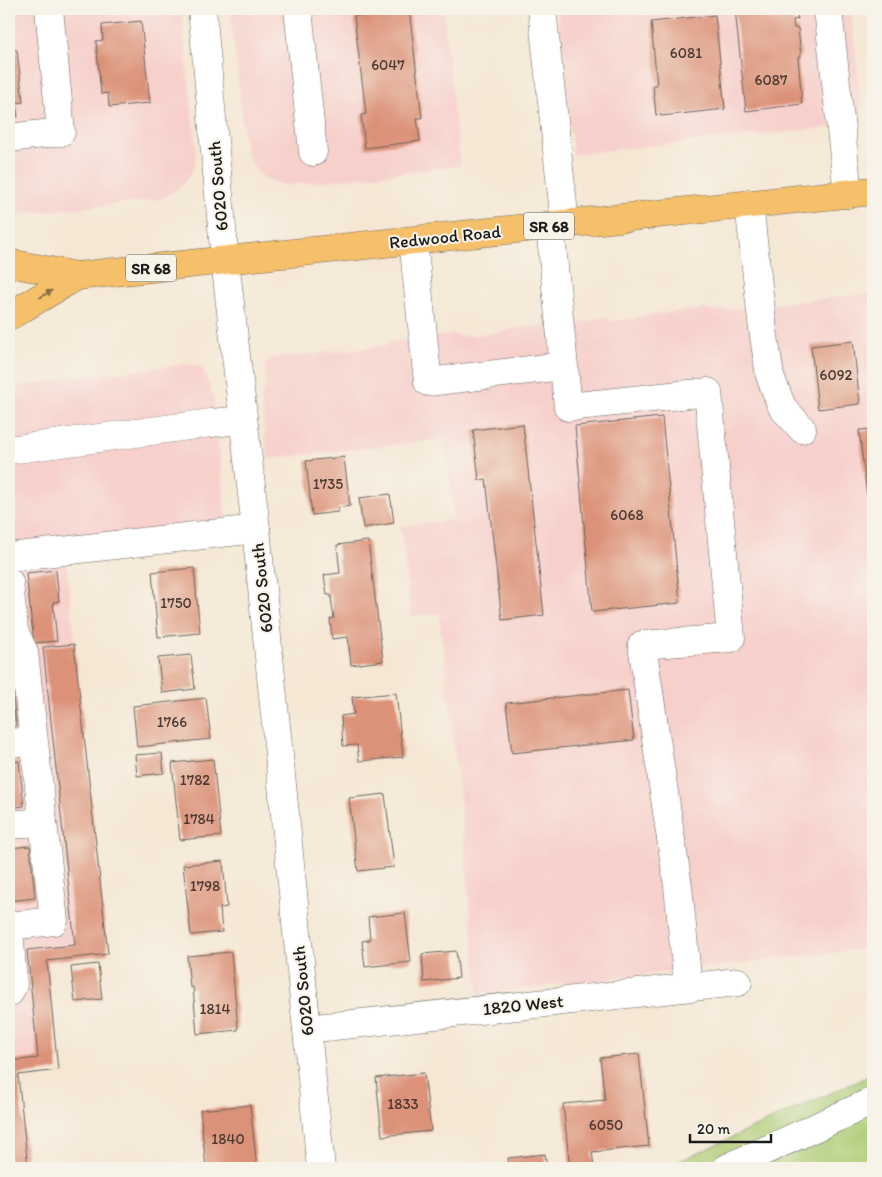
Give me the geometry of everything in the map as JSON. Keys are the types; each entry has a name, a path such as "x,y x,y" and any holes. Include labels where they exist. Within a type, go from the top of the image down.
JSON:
{"main road":[{"name":"Redwood Road","path":"9,263 77,276 861,192"},
{"name":"Redwood Road","path":"11,314 77,276"}],"street":[{"path":"9,138 61,132 49,9"},
{"name":"6020 South","path":"202,9 225,260 256,529 321,1168"},
{"path":"298,9 313,152"},
{"path":"542,9 558,225 563,366 568,407 708,392 731,638 642,645 678,886 688,987"},
{"path":"828,9 861,192"},
{"path":"749,204 770,376 782,407 802,429"},
{"path":"413,241 428,382 563,366"},
{"path":"9,450 211,422 243,420"},
{"path":"9,557 256,529"},
{"path":"9,582 14,631 24,652 17,670 21,742 43,822 54,921 9,926 12,985 9,993"},
{"path":"9,825 43,822"},
{"name":"1820 West","path":"307,1029 738,982"},
{"path":"727,1168 873,1101"}],"shaded area":[{"path":"9,9 181,9 196,149 192,172 182,186 165,197 153,200 9,215"},
{"path":"230,9 443,9 460,166 286,185 265,178 255,170 246,152"},
{"path":"557,9 851,9 863,124 573,154"},
{"path":"873,293 873,948 478,994 460,798 439,613 412,617 400,526 454,520 445,439 268,459 261,399 266,386 265,370 267,362 273,358 385,346 389,342 503,332 511,329 591,321 605,316 611,321 704,309 715,311"},
{"path":"185,364 202,367 213,396 229,541 66,558 108,954 47,962 58,1070 18,1075 28,1168 9,1168 9,387"}],"green space":[{"path":"873,1074 873,1168 664,1168"}],"building":[{"path":"409,9 422,118 417,118 420,141 365,148 361,115 366,114 354,16"},
{"path":"735,9 796,9 798,19 793,20 794,28 798,28 801,56 798,57 802,104 746,111"},
{"path":"715,15 725,109 656,115 653,85 657,85 651,22"},
{"path":"141,21 150,103 109,107 108,93 101,94 96,41 103,40 102,25"},
{"path":"17,50 23,102 16,103 18,117 9,118 9,51"},
{"path":"853,341 860,404 818,409 811,346"},
{"path":"662,417 680,603 592,612 575,426"},
{"path":"523,424 544,615 502,620 486,479 479,480 473,430"},
{"path":"873,429 873,494 867,495 859,430"},
{"path":"344,457 350,506 338,508 338,512 312,515 306,461"},
{"path":"390,494 394,523 363,528 359,498"},
{"path":"368,541 383,661 351,665 348,637 332,639 330,619 334,618 331,595 327,595 324,575 340,573 337,545"},
{"path":"194,568 200,633 158,637 152,572"},
{"path":"56,570 59,601 53,602 57,641 34,643 26,573"},
{"path":"74,644 108,954 47,961 58,1070 18,1075 28,1168 9,1168 9,1061 38,1058 27,950 75,945 43,647"},
{"path":"191,655 195,689 162,693 158,658"},
{"path":"12,687 16,726 9,727 9,688"},
{"path":"628,690 634,740 512,753 506,703"},
{"path":"396,693 403,757 359,761 357,745 343,746 341,716 354,714 352,697"},
{"path":"206,698 211,739 137,747 133,706"},
{"path":"162,753 164,773 137,776 135,755"},
{"path":"213,759 221,836 180,840 172,763"},
{"path":"19,761 24,806 9,808 9,763"},
{"path":"385,794 394,867 358,871 349,798"},
{"path":"30,846 35,898 9,901 9,848"},
{"path":"223,861 227,907 220,908 222,932 191,935 183,865"},
{"path":"405,913 411,962 365,967 362,941 370,940 368,917"},
{"path":"456,951 459,978 424,982 422,954"},
{"path":"231,952 238,1030 197,1034 193,987 190,987 187,956"},
{"path":"98,964 102,999 75,1002 71,967"},
{"path":"639,1054 649,1146 592,1152 594,1167 570,1168 563,1104 605,1100 600,1058"},
{"path":"424,1073 431,1131 382,1136 376,1078"},
{"path":"250,1105 257,1168 206,1168 200,1110"},
{"path":"545,1154 547,1168 509,1168 508,1158"}]}
